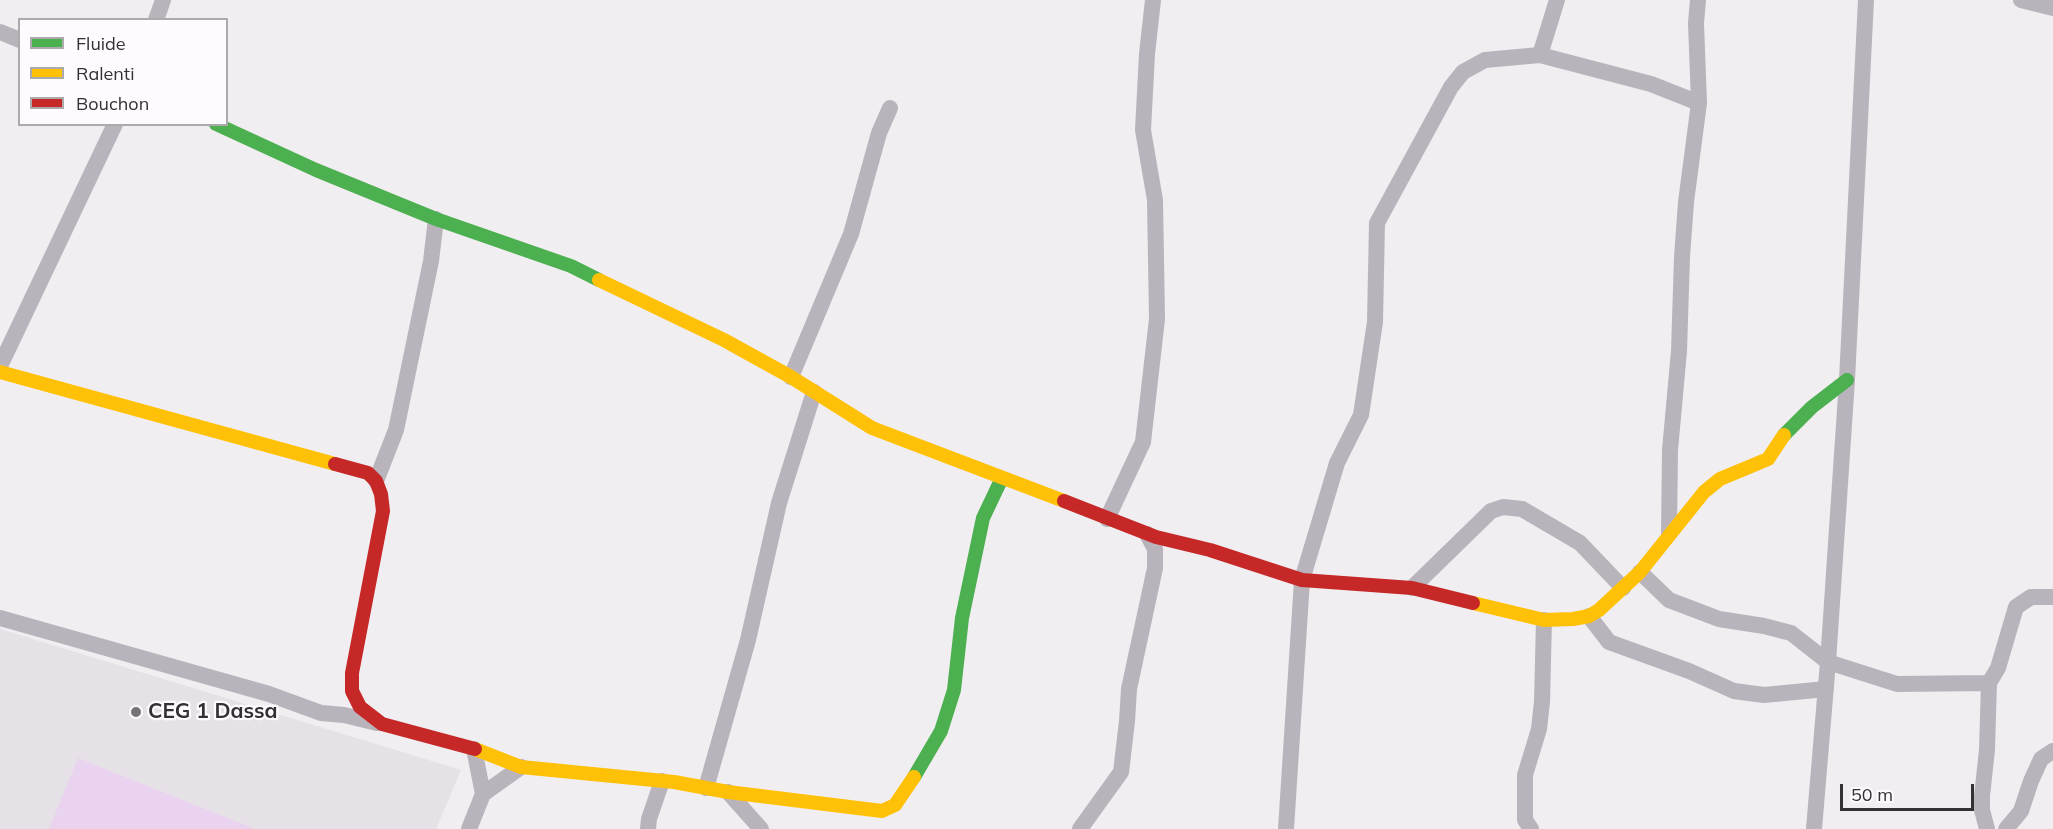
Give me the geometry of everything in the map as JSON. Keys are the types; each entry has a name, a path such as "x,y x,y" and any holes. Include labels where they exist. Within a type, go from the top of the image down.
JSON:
{"street":[{"path":"157,18 163,0"},
{"path":"1107,519 1143,442 1157,319 1155,200 1143,130 1147,54 1153,0"},
{"path":"1540,55 1557,0"},
{"path":"1669,534 1670,450 1679,351 1682,257 1698,103 1696,23 1698,0"},
{"path":"1814,829 1847,380 1866,0"},
{"path":"2020,0 2053,8"},
{"path":"0,32 18,39"},
{"path":"1286,829 1302,580 1337,463 1361,416 1375,322 1377,223 1451,87 1464,72 1485,60 1540,55 1651,84 1698,103"},
{"path":"791,377 851,234 879,133 890,108"},
{"path":"0,366 114,126"},
{"path":"220,126 316,170 436,219 571,267 724,340 791,377 872,428 1147,534 1210,550 1302,580 1412,588 1544,620 1573,619 1589,616 1599,610 1640,572 1704,492 1720,479 1768,459 1786,432 1812,407 1847,380"},
{"path":"376,481 396,430 431,261 436,219"},
{"path":"0,372 368,473 376,481 381,494 383,511 352,674 352,691 360,707 382,724"},
{"path":"706,788 748,640 780,503 814,392"},
{"path":"0,618 269,694 321,712 382,724 474,749 521,767 662,781 728,792 882,811 895,805 902,796 941,731 954,690 962,618 983,518 1002,478"},
{"path":"1412,588 1491,511 1503,507 1522,510 1580,543 1623,588"},
{"path":"1080,829 1121,772 1128,689 1155,568 1155,549 1147,534"},
{"path":"1640,572 1669,600 1719,619 1791,633 1828,662 1897,684 1989,683"},
{"path":"1987,829 1982,796 1987,750 1989,683 1998,668 2016,607 2031,597 2053,597"},
{"path":"1589,616 1609,642 1689,671 1734,691 1764,695 1826,689"},
{"path":"1531,829 1525,820 1525,775 1539,729 1544,620"},
{"path":"474,749 483,794"},
{"path":"2007,829 2021,811 2041,759 2053,751"},
{"path":"469,829 483,794 521,767"},
{"path":"648,829 649,819 662,781"},
{"path":"728,792 761,829"}],"shaded area":[{"name":"CEG 1 Dassa","path":"0,629 461,770 436,829 0,829"},
{"path":"78,758 255,829 49,829"}],"traffic: fast":[{"path":"220,126 316,170 436,219 571,266 599,280"},
{"path":"1784,435 1812,407 1847,380"},
{"path":"914,777 941,731 954,690 962,618 983,518 1002,478"}],"traffic: slow":[{"path":"599,280 724,340 791,377 872,428 1064,501"},
{"path":"0,372 335,464"},
{"path":"1473,603 1544,620 1589,616 1599,610 1640,572 1704,492 1720,479 1768,459 1784,435"},
{"path":"475,749 521,767 674,782 728,792 882,811 895,805 914,777"}],"traffic: jam":[{"path":"335,464 368,473 376,481 381,494 383,511 352,673 352,691 360,707 382,724 475,749"},
{"path":"1064,501 1156,537 1210,550 1302,580 1412,588 1473,603"}],"place":[{"name":"CEG 1 Dassa","path":"136,712"}]}
